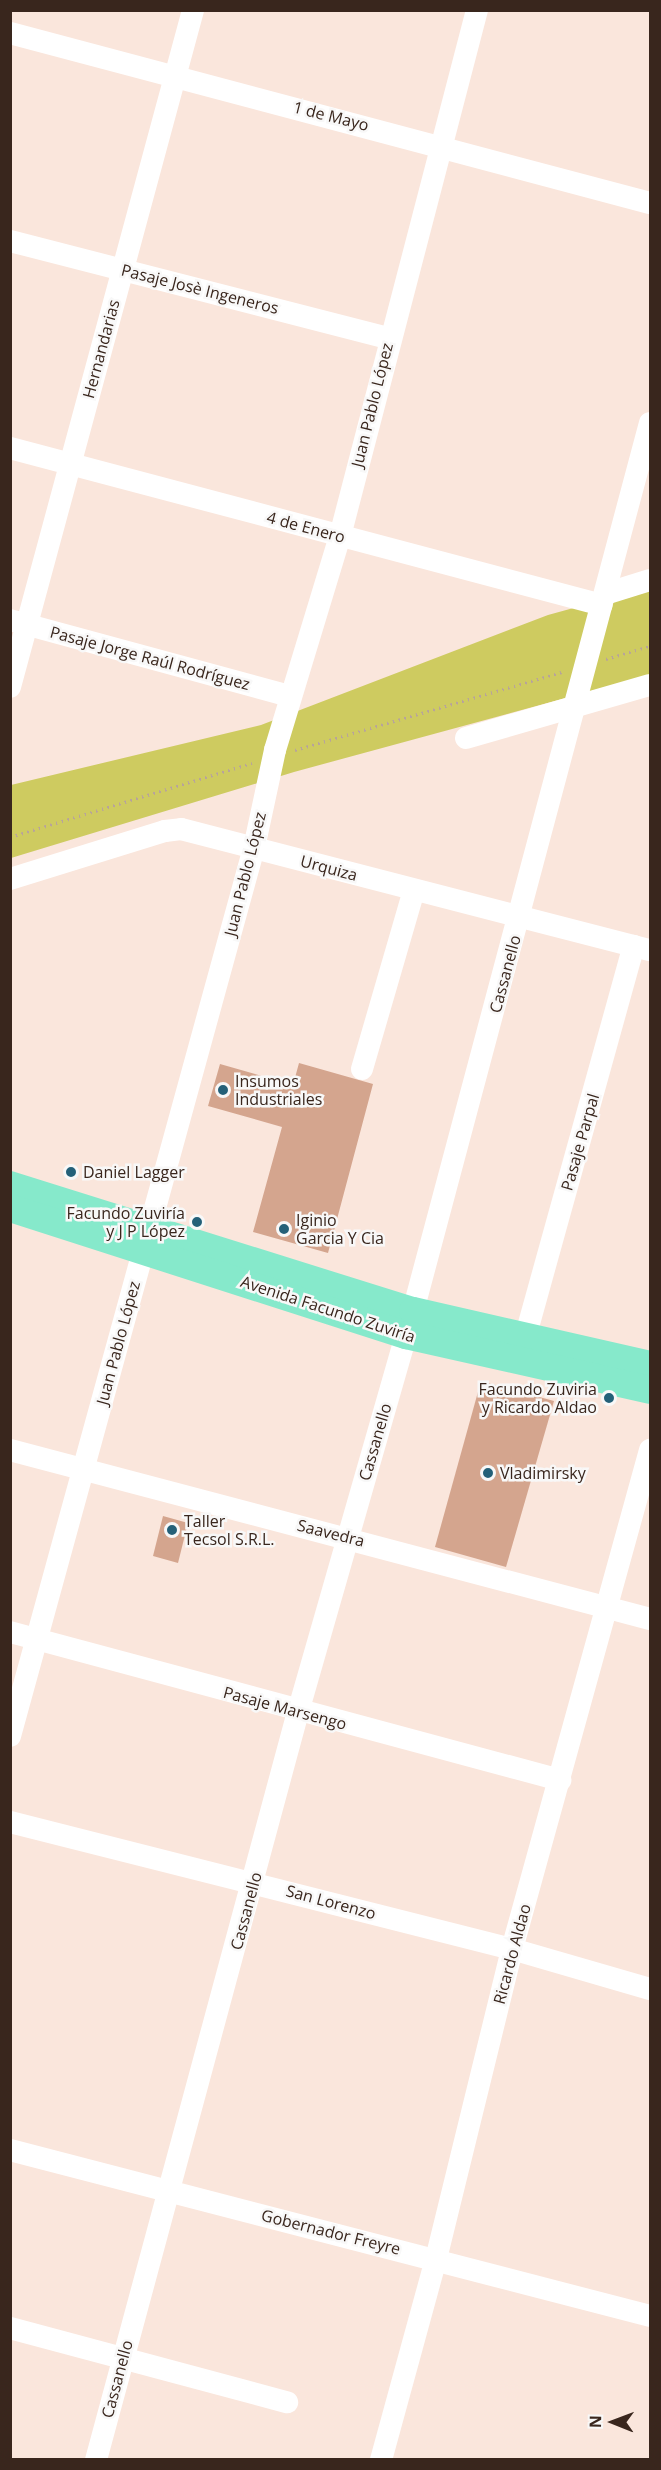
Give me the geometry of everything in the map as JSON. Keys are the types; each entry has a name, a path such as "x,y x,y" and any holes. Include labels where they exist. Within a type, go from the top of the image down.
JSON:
{"main road":[{"name":"Avenida Facundo Zuviría","path":"10,1185 145,1239 409,1323 651,1390"},
{"name":"Avenida Facundo Zuviría","path":"10,1208 145,1239"},
{"name":"Avenida Facundo Zuviría","path":"409,1323 525,1338 651,1365"}],"street":[{"name":"Hernandarias","path":"10,687 19,623 69,465 194,10"},
{"name":"Juan Pablo López","path":"10,1736 39,1640 145,1239 254,848 273,757 340,536 389,338 477,10"},
{"name":"1 de Mayo","path":"10,33 440,144 651,203"},
{"name":"Pasaje Josè Ingeneros","path":"10,241 389,338"},
{"name":"Cassanello","path":"96,2460 122,2357 171,2191 298,1712 409,1323 578,706 651,423"},
{"name":"4 de Enero","path":"10,448 340,536 604,599"},
{"path":"604,599 651,579"},
{"name":"Pasaje Jorge Raúl Rodríguez","path":"19,623 290,696"},
{"path":"466,738 651,685"},
{"name":"Urquiza","path":"10,879 165,831 181,829 642,948"},
{"path":"362,1070 414,890"},
{"name":"Pasaje Parpal","path":"525,1338 642,948"},
{"name":"Saavedra","path":"10,1450 84,1472 348,1537 651,1619"},
{"name":"Ricardo Aldao","path":"381,2460 436,2259 512,1949 610,1607 651,1450"},
{"name":"Pasaje Marsengo","path":"10,1632 298,1712 560,1780"},
{"name":"San Lorenzo","path":"10,1822 512,1949 651,1989"},
{"name":"Gobernador Freyre","path":"10,2150 651,2316"},
{"path":"10,2328 287,2402"}],"path":[{"path":"10,837 651,646"}],"shaded area":[{"path":"650,587 650,675 294,772 11,858 11,785 261,725 548,615"}],"building":[{"path":"299,1063 373,1084 328,1253 253,1232 282,1127 208,1106 220,1064 293,1085"},
{"path":"481,1381 554,1401 506,1567 435,1547"},
{"path":"163,1516 188,1523 178,1563 153,1556"}],"place":[{"name":"Insumos Industriales","path":"223,1090"},
{"name":"Daniel Lagger","path":"71,1172"},
{"name":"Facundo Zuviría y J P López","path":"197,1222"},
{"name":"Iginio Garcia Y Cia","path":"284,1229"},
{"name":"Facundo Zuviria y Ricardo Aldao","path":"609,1398"},
{"name":"Vladimirsky","path":"488,1473"},
{"name":"Taller Tecsol S.R.L.","path":"172,1530"}]}
